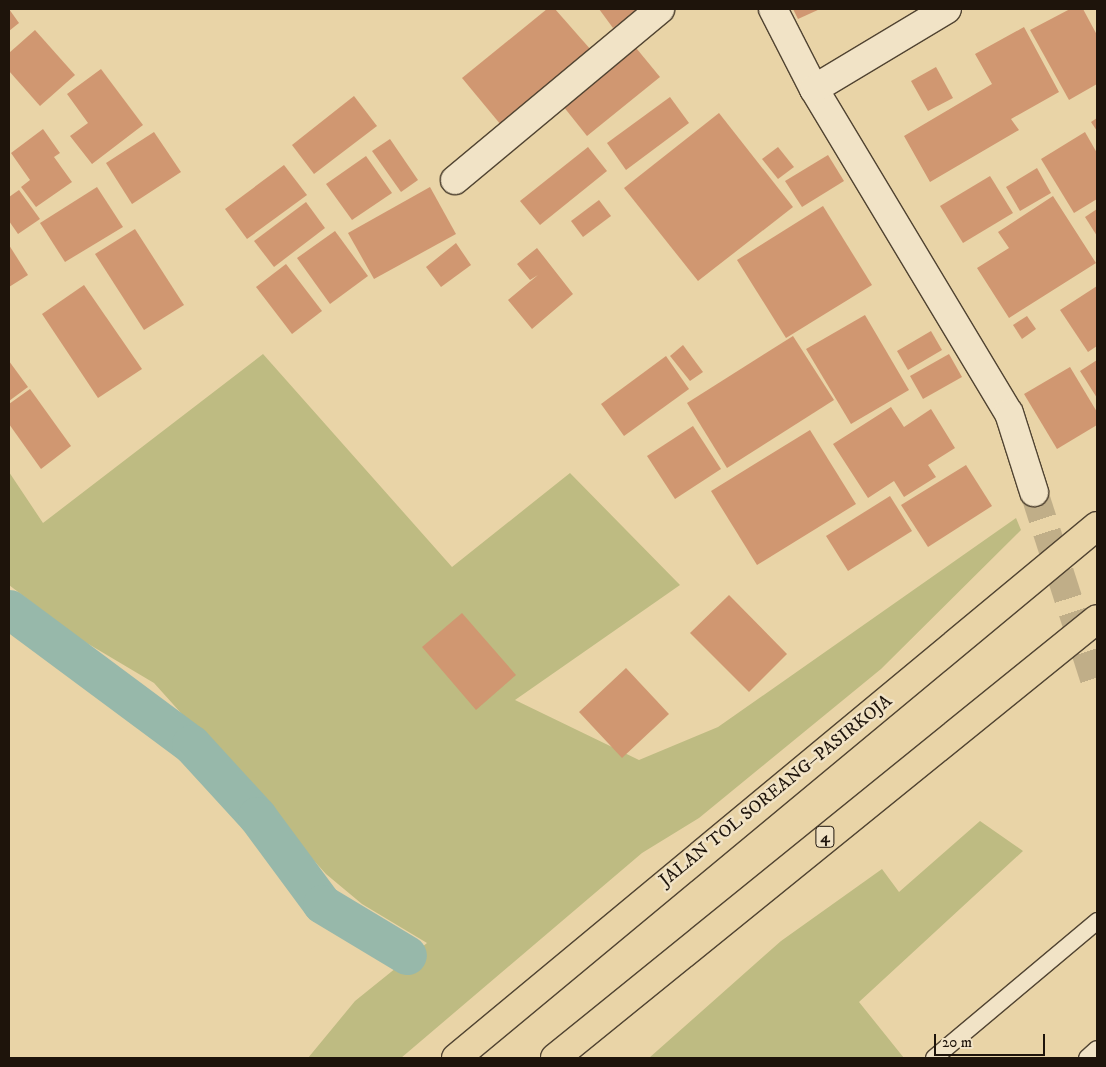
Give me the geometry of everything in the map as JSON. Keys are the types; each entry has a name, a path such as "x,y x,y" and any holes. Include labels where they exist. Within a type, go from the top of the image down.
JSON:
{"highway":[{"name":"JALAN TOL SOREANG–PASIRKOJA","path":"456,1058 1097,526"},
{"name":"4","path":"554,1058 1097,618"}],"street":[{"path":"455,180 660,9"},
{"path":"773,9 814,89 1009,413 1034,492"},
{"path":"814,89 947,9"}],"lane":[{"path":"934,1058 1097,921"},
{"path":"1087,1058 1097,1049"}],"shaded area":[{"path":"263,354 452,567 570,473 680,585 515,700 639,760 718,727 1016,518 1021,530 881,669 699,818 642,853 401,1058 308,1058 355,1001 427,943 362,904 326,874 154,683 80,639 9,585 9,472 43,523"},
{"path":"980,821 1023,851 859,1002 904,1058 649,1058 781,941 882,869 899,892"}],"building":[{"path":"9,9 19,23 9,31"},
{"path":"547,9 555,9 591,50 501,125 462,78"},
{"path":"599,9 640,9 613,28"},
{"path":"793,9 820,9 798,19"},
{"path":"1070,9 1083,9 1097,35 1097,84 1069,100 1030,30"},
{"path":"1024,27 1059,92 1011,119 1019,130 930,182 904,136 992,84 975,54"},
{"path":"35,30 75,75 40,106 9,71 9,53"},
{"path":"632,43 660,77 587,136 559,101"},
{"path":"936,67 953,98 928,111 911,81"},
{"path":"101,69 143,125 92,164 70,136 88,123 67,94"},
{"path":"354,96 377,126 314,174 292,145"},
{"path":"670,97 689,123 626,170 607,143"},
{"path":"719,113 793,207 698,281 624,188"},
{"path":"1097,118 1097,131 1091,122"},
{"path":"43,129 60,153 54,157 72,182 36,207 21,187 30,180 11,153"},
{"path":"154,132 181,172 132,204 106,163"},
{"path":"1085,132 1097,153 1097,199 1074,213 1041,159"},
{"path":"390,139 418,180 401,192 372,151"},
{"path":"588,147 607,171 540,225 520,201"},
{"path":"778,147 794,167 778,179 762,159"},
{"path":"828,155 844,181 802,207 785,181"},
{"path":"366,156 392,193 352,220 326,184"},
{"path":"284,165 307,195 247,239 225,209"},
{"path":"1037,168 1051,193 1020,211 1006,187"},
{"path":"990,176 1013,213 963,243 940,206"},
{"path":"97,187 123,227 65,262 40,223"},
{"path":"430,187 456,234 374,279 348,233"},
{"path":"19,190 40,219 18,234 9,221 9,197"},
{"path":"1053,196 1096,263 1009,318 977,268 1009,248 998,232"},
{"path":"599,200 611,216 583,237 571,221"},
{"path":"306,202 325,228 274,267 254,241"},
{"path":"823,206 872,285 786,338 737,260"},
{"path":"1097,209 1097,236 1085,217"},
{"path":"135,229 184,305 144,330 95,254"},
{"path":"335,231 368,276 330,304 297,258"},
{"path":"456,243 471,265 441,287 426,267"},
{"path":"9,245 28,275 9,287"},
{"path":"537,248 573,294 532,329 508,300 538,275 530,280 517,264"},
{"path":"286,264 322,311 292,334 256,287"},
{"path":"84,285 142,369 98,398 42,314"},
{"path":"1097,286 1097,346 1088,352 1060,310"},
{"path":"865,315 909,390 851,424 806,349"},
{"path":"1027,316 1036,329 1022,339 1013,325"},
{"path":"931,331 942,350 908,370 897,351"},
{"path":"793,336 834,400 727,468 687,403"},
{"path":"683,345 703,372 690,381 670,356"},
{"path":"949,354 962,377 923,399 910,376"},
{"path":"666,356 689,389 624,436 601,404"},
{"path":"1097,360 1097,398 1080,371"},
{"path":"9,361 28,387 9,401"},
{"path":"1070,367 1097,412 1097,425 1057,449 1024,394"},
{"path":"30,389 71,446 41,469 9,424 9,404"},
{"path":"891,407 904,427 931,409 955,448 928,465 936,477 904,497 894,481 868,498 833,444"},
{"path":"693,426 721,469 675,499 647,456"},
{"path":"810,430 856,504 757,565 711,491"},
{"path":"966,465 992,506 928,547 901,505"},
{"path":"890,496 912,531 848,571 826,536"},
{"path":"729,595 787,654 749,692 690,633"},
{"path":"462,613 516,675 476,710 422,647"},
{"path":"626,668 669,714 622,758 579,712"}],"waterway":[{"path":"9,609 191,744 257,816 322,904 407,955"}],"tunnel":[{"path":"1034,492 1097,688"}]}
